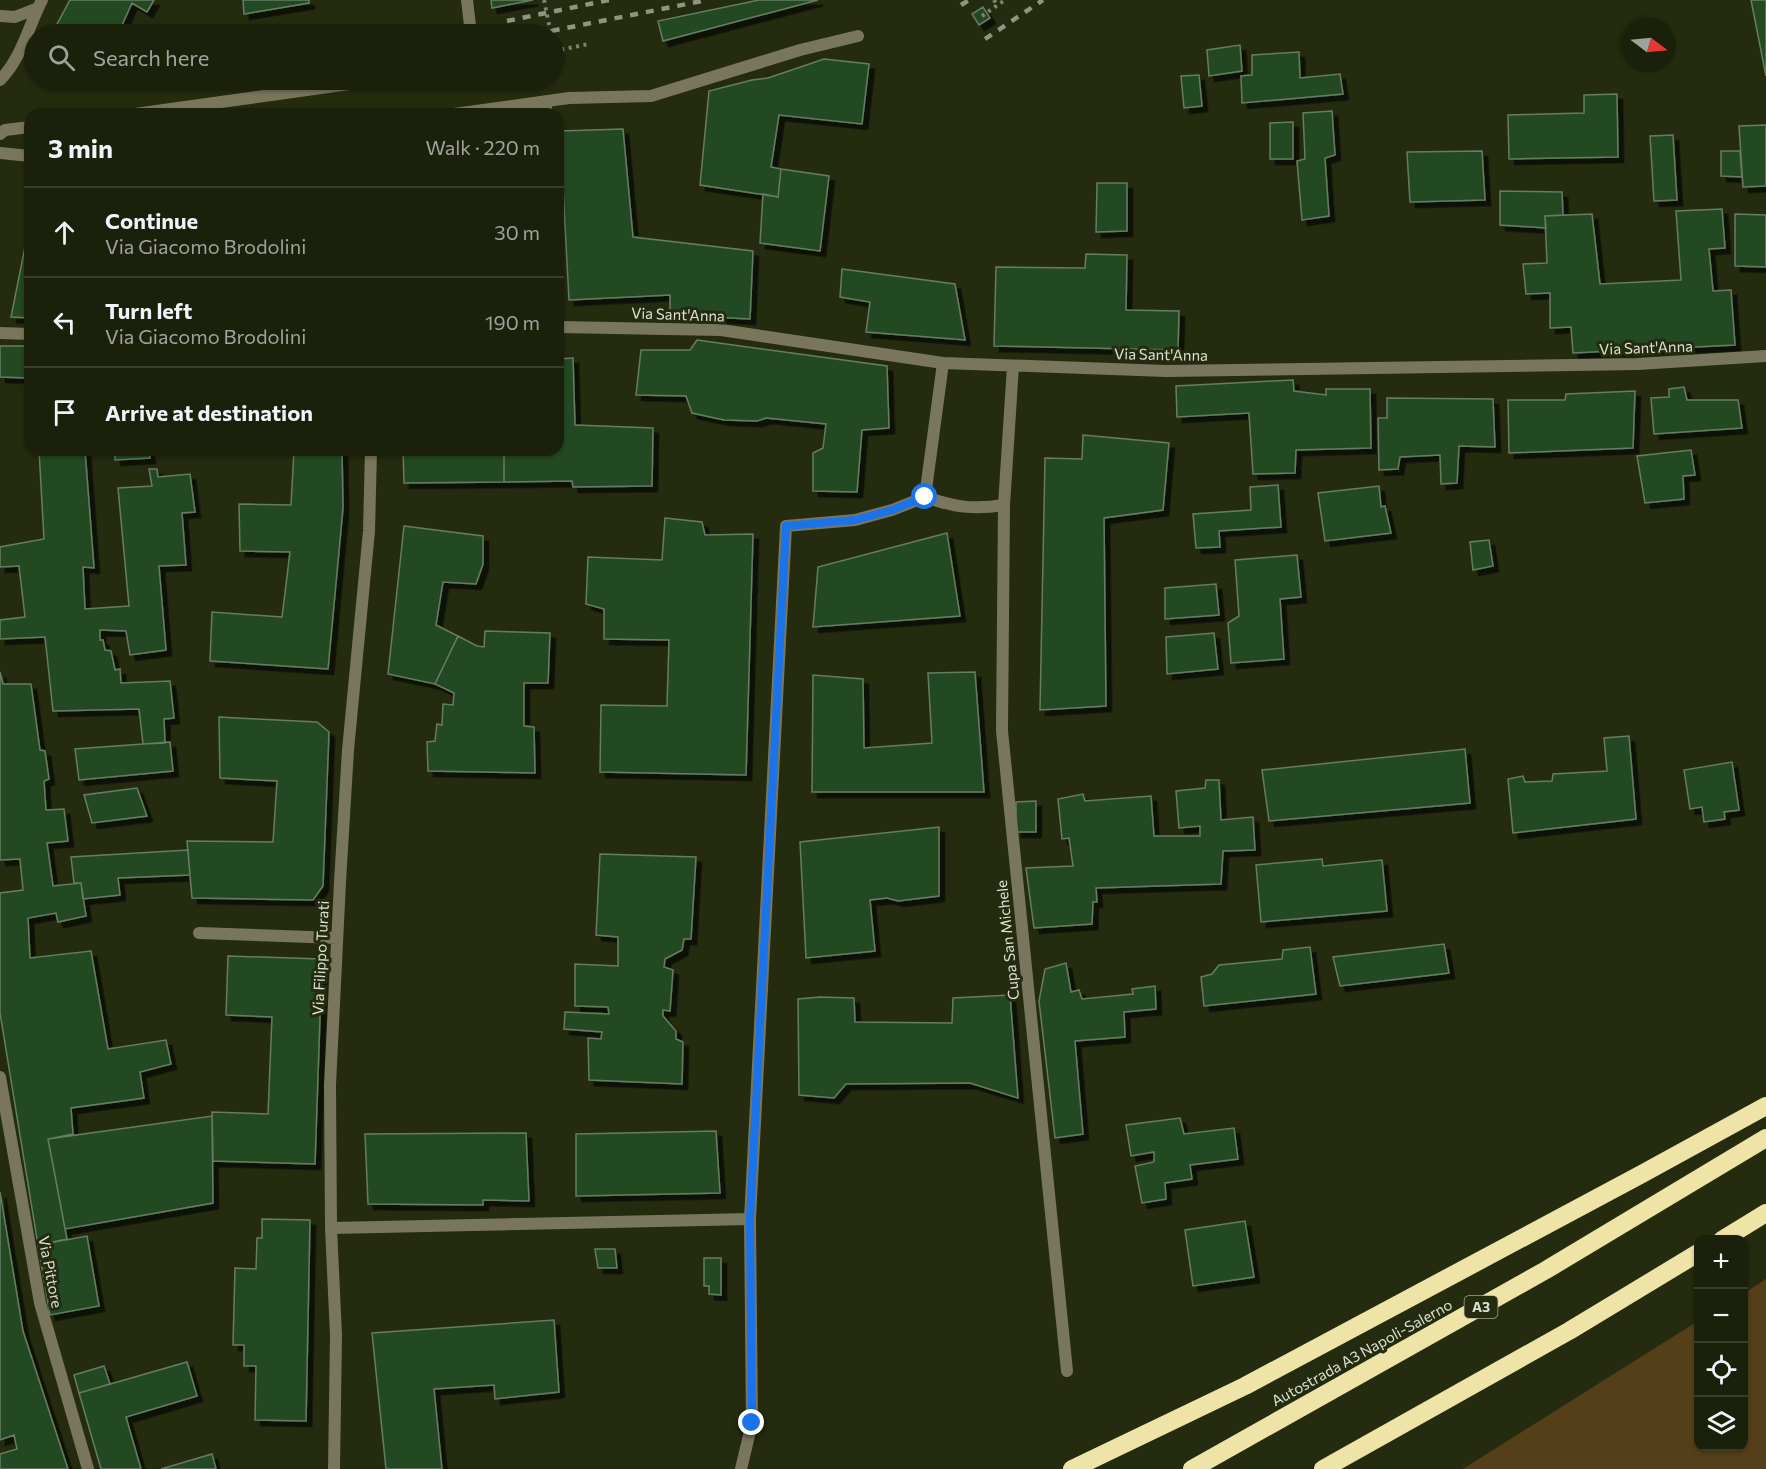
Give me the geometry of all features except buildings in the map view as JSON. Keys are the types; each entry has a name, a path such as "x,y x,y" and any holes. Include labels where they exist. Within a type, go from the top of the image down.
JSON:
{"highway":[{"path":"1072,1469 1256,1381 1766,1106"},
{"name":"Autostrada A3 Napoli-Salerno","path":"1192,1469 1546,1270 1766,1138"},
{"path":"1729,1235 1766,1213"},
{"path":"1323,1469 1569,1331 1694,1255"}],"street":[{"path":"467,0 470,24"},
{"path":"0,16 15,17 40,4"},
{"path":"32,24 40,4"},
{"path":"546,108 569,98 651,96 800,50 858,36"},
{"path":"0,80 8,72 24,43"},
{"path":"178,108 307,90"},
{"path":"0,134 5,130 24,128"},
{"path":"0,153 24,155"},
{"name":"Via Sant'Anna","path":"564,327 722,330 943,363 1166,372 1638,364 1766,356"},
{"path":"0,333 24,334"},
{"path":"925,497 943,363"},
{"name":"Cupa San Michele","path":"1013,366 1004,505 1002,731 1067,1371"},
{"name":"Via Filippo Turati","path":"334,1469 336,1335 331,1228 330,1085 348,750 369,531 371,456"},
{"path":"741,1469 752,1423 750,1219 786,526 855,520 892,510 925,497 950,505 980,509 1004,505"},
{"path":"199,933 337,938"},
{"name":"Via Pittore","path":"0,1077 40,1303 88,1469"},
{"path":"331,1228 750,1219"}],"path":[{"path":"544,0 549,24"},
{"path":"994,0 997,5"},
{"path":"982,16 1005,0"},
{"path":"564,48 589,44"}],"shaded area":[{"path":"1766,1279 1766,1469 1463,1469 1694,1324 1694,1451 1748,1451 1748,1290"}],"railway":[{"path":"507,21 609,0"},
{"path":"564,28 707,0"},
{"path":"961,5 969,0"},
{"path":"985,39 1043,0"}],"route":[{"path":"752,1423 750,1219 786,526 855,520 892,510 925,497"}]}
